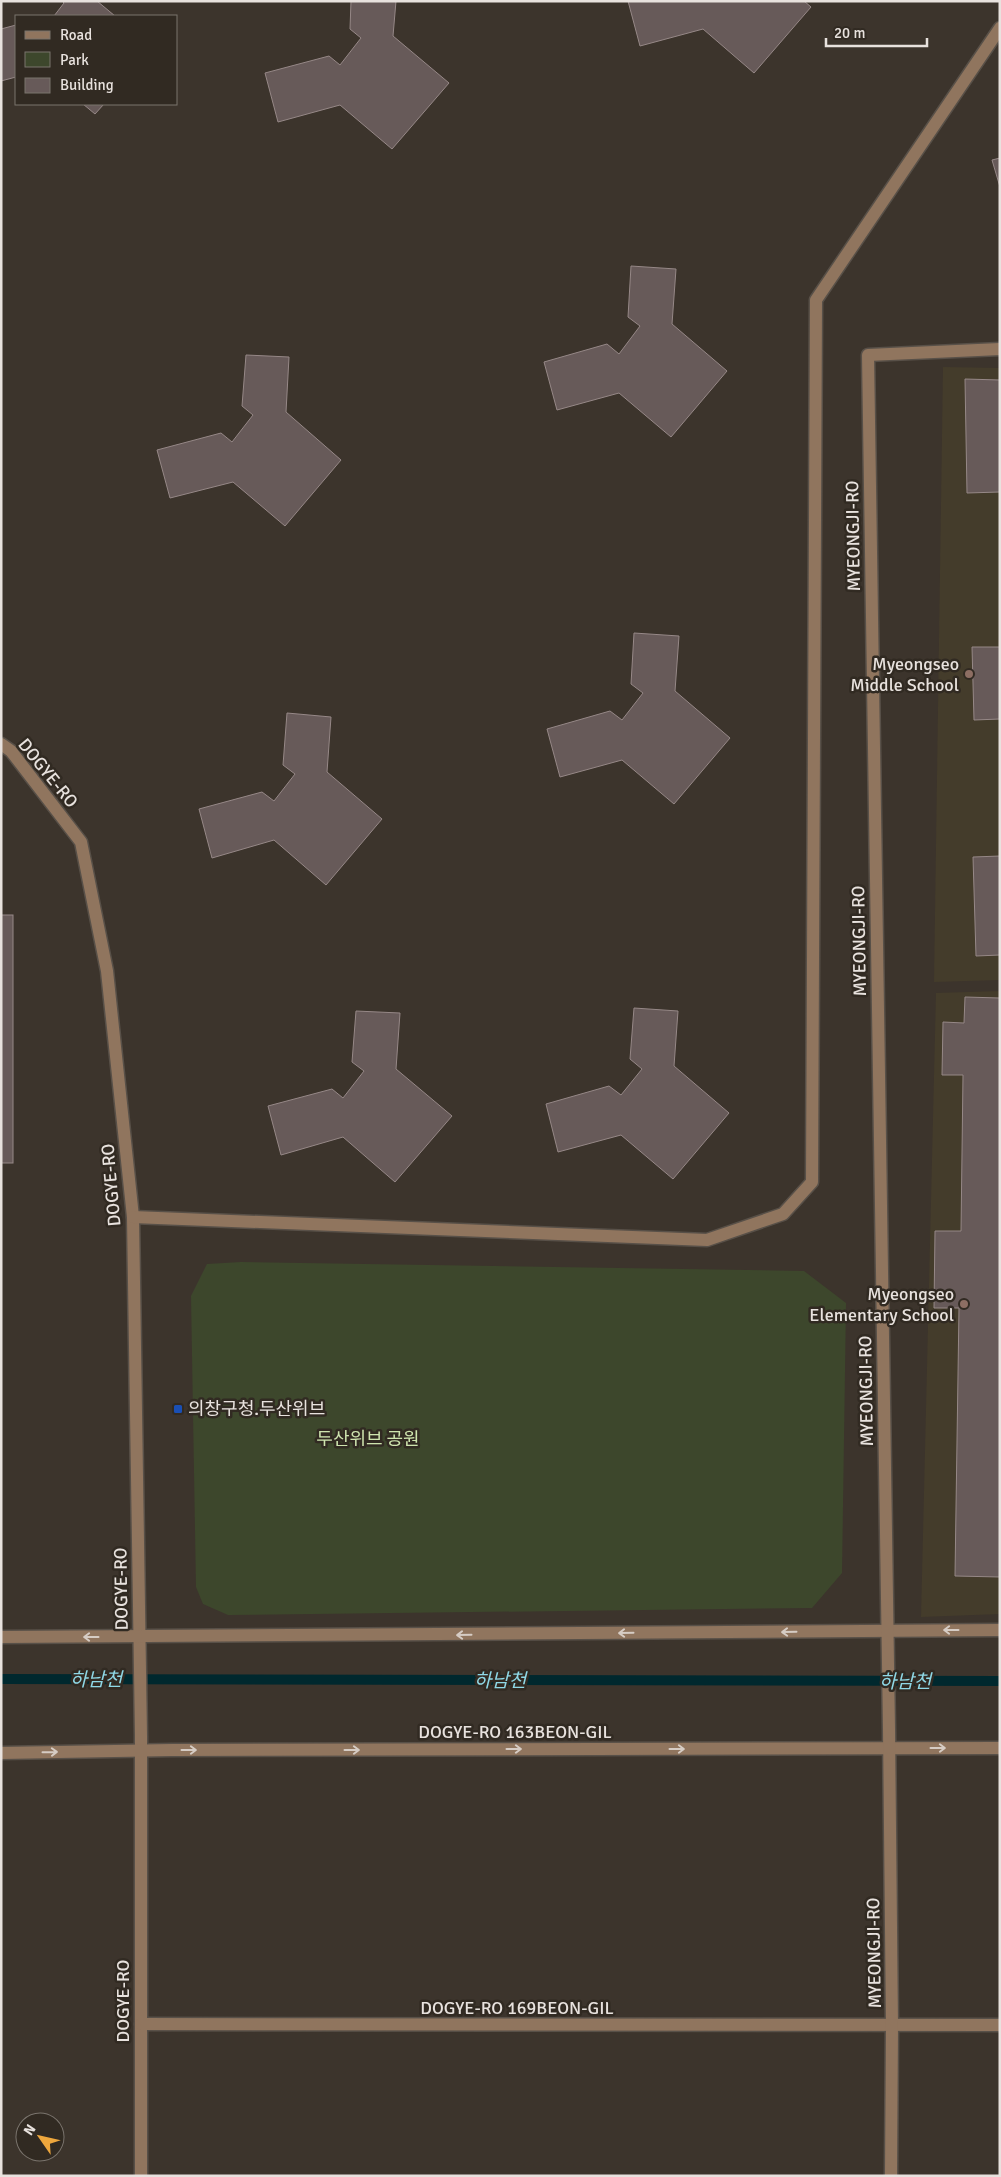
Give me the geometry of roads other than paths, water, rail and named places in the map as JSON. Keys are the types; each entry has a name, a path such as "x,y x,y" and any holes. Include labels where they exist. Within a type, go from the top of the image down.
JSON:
{"street":[{"path":"133,1217 707,1240 783,1214 812,1182 816,300 1000,28"},
{"name":"MYEONGJI-RO","path":"891,2176 892,2026 889,1729 868,354 1000,348"},
{"name":"DOGYE-RO","path":"1,744 12,751 81,842 108,971 133,1217 141,1736 141,2176"},
{"path":"1,1637 140,1638 1000,1630"},
{"name":"DOGYE-RO 163BEON-GIL","path":"1,1753 1000,1748"},
{"name":"DOGYE-RO 169BEON-GIL","path":"141,2024 1000,2025"}],"waterway":[{"name":"하남천","path":"1,1679 1000,1681"}],"place":[{"name":"Myeongseo Middle School","path":"969,674"},
{"name":"Myeongseo Elementary School","path":"964,1304"},
{"name":"의창구청.두산위브","path":"178,1409"}],"park label":[{"name":"두산위브 공원","path":"368,1439"}]}
